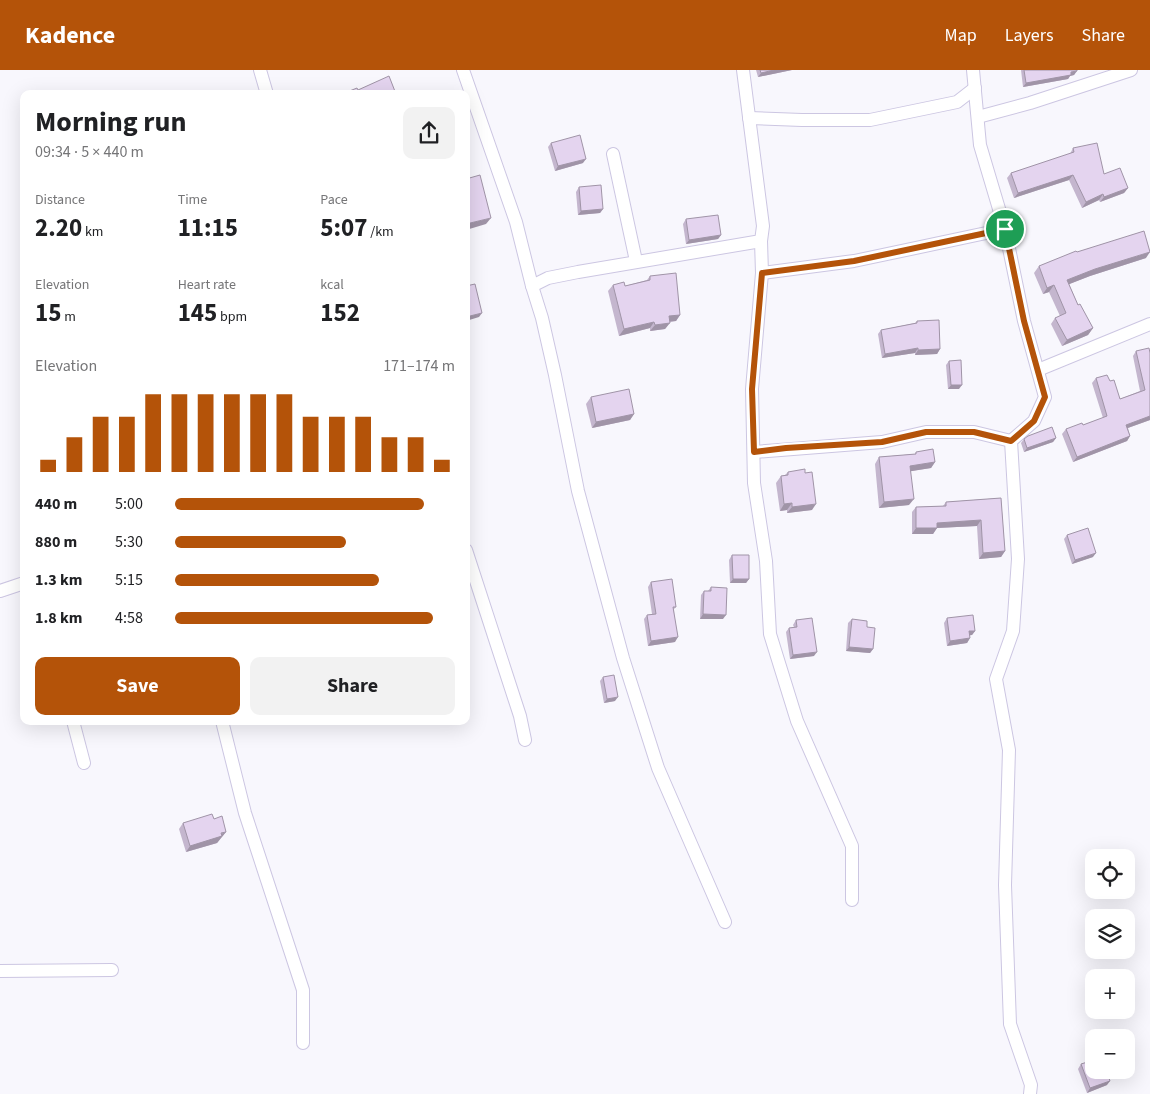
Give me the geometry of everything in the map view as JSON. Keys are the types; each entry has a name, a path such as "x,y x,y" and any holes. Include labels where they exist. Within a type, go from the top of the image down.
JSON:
{"street":[{"path":"260,70 266,90"},
{"path":"463,70 470,90"},
{"path":"743,70 763,226 761,241 762,273 752,389 754,483 766,562 770,634 797,721 852,846 852,900"},
{"path":"973,70 980,145 1005,229 1024,321 1045,397 1034,421 1011,441"},
{"path":"978,117 1030,103 1131,70"},
{"path":"749,118 870,120 958,102 975,88"},
{"path":"470,90 516,222 542,318 578,491 623,658 658,768 725,922"},
{"path":"613,154 636,261"},
{"path":"762,273 854,261 1005,229"},
{"path":"532,286 548,278 636,261 761,241"},
{"path":"1038,370 1150,324"},
{"path":"754,452 882,442 926,432 974,432 1011,441"},
{"path":"1011,441 1018,559 1017,577 1013,631 996,679 1009,750 1005,886 1010,1024 1031,1085 1030,1094"},
{"path":"470,562 520,716 525,740"},
{"path":"0,592 20,584"},
{"path":"74,725 84,763"},
{"path":"223,725 245,813 303,990 303,1043"},
{"path":"0,971 112,970"}],"building":[{"path":"760,70 774,70 761,73"},
{"path":"1024,70 1077,71 1071,72 1071,75 1026,83"},
{"path":"389,76 394,90 358,90"},
{"path":"580,135 586,159 558,166 551,143"},
{"path":"1097,143 1104,174 1120,168 1128,188 1104,197 1103,194 1086,202 1073,175 1018,193 1011,173 1074,152 1073,148"},
{"path":"480,175 491,218 470,223 470,178"},
{"path":"601,185 603,209 581,211 579,187"},
{"path":"718,215 721,235 689,240 686,219"},
{"path":"1144,231 1150,252 1067,280 1078,305 1080,304 1093,328 1067,340 1055,318 1066,313 1054,285 1047,288 1039,266 1076,251"},
{"path":"676,273 680,315 669,316 670,323 655,325 654,322 624,329 613,285 624,282 625,286 650,280 650,276"},
{"path":"475,284 482,313 470,316 470,285"},
{"path":"939,320 940,349 918,350 918,348 885,354 881,330 917,323 917,321"},
{"path":"1149,348 1150,416 1126,425 1130,436 1077,457 1066,429 1107,416 1096,378 1107,375 1110,381 1114,380 1120,399 1145,390 1136,351"},
{"path":"961,360 962,385 951,385 949,361"},
{"path":"629,389 634,414 596,422 591,397"},
{"path":"1052,427 1056,438 1027,448 1024,439"},
{"path":"933,449 935,462 910,466 914,499 884,502 879,457 916,454 916,452"},
{"path":"805,469 805,473 812,472 816,504 792,507 792,503 784,504 781,476 788,475 788,472"},
{"path":"1001,498 1005,551 983,553 981,520 937,523 937,528 916,528 916,507 946,506 946,502"},
{"path":"1088,528 1096,553 1075,560 1067,535"},
{"path":"732,555 749,555 749,579 733,579"},
{"path":"672,579 676,607 673,607 678,637 651,641 647,615 656,614 651,582"},
{"path":"711,587 727,588 726,615 703,614 704,591 711,591"},
{"path":"973,615 975,631 969,631 970,638 950,641 947,618"},
{"path":"812,618 817,652 793,655 789,628 797,627 796,620"},
{"path":"852,619 867,621 867,627 875,628 873,649 849,647"},
{"path":"614,675 618,697 607,699 603,677"},
{"path":"212,814 214,819 222,816 226,832 221,833 222,836 190,846 183,823"},
{"path":"1085,1063 1085,1075 1081,1064"},
{"path":"1087,1079 1109,1079 1110,1081 1090,1088"}],"route":[{"path":"1005,229 1024,321 1045,397 1034,421 1011,441 974,432 926,432 882,442 754,452 752,389 762,273 854,261 1005,229"}]}
